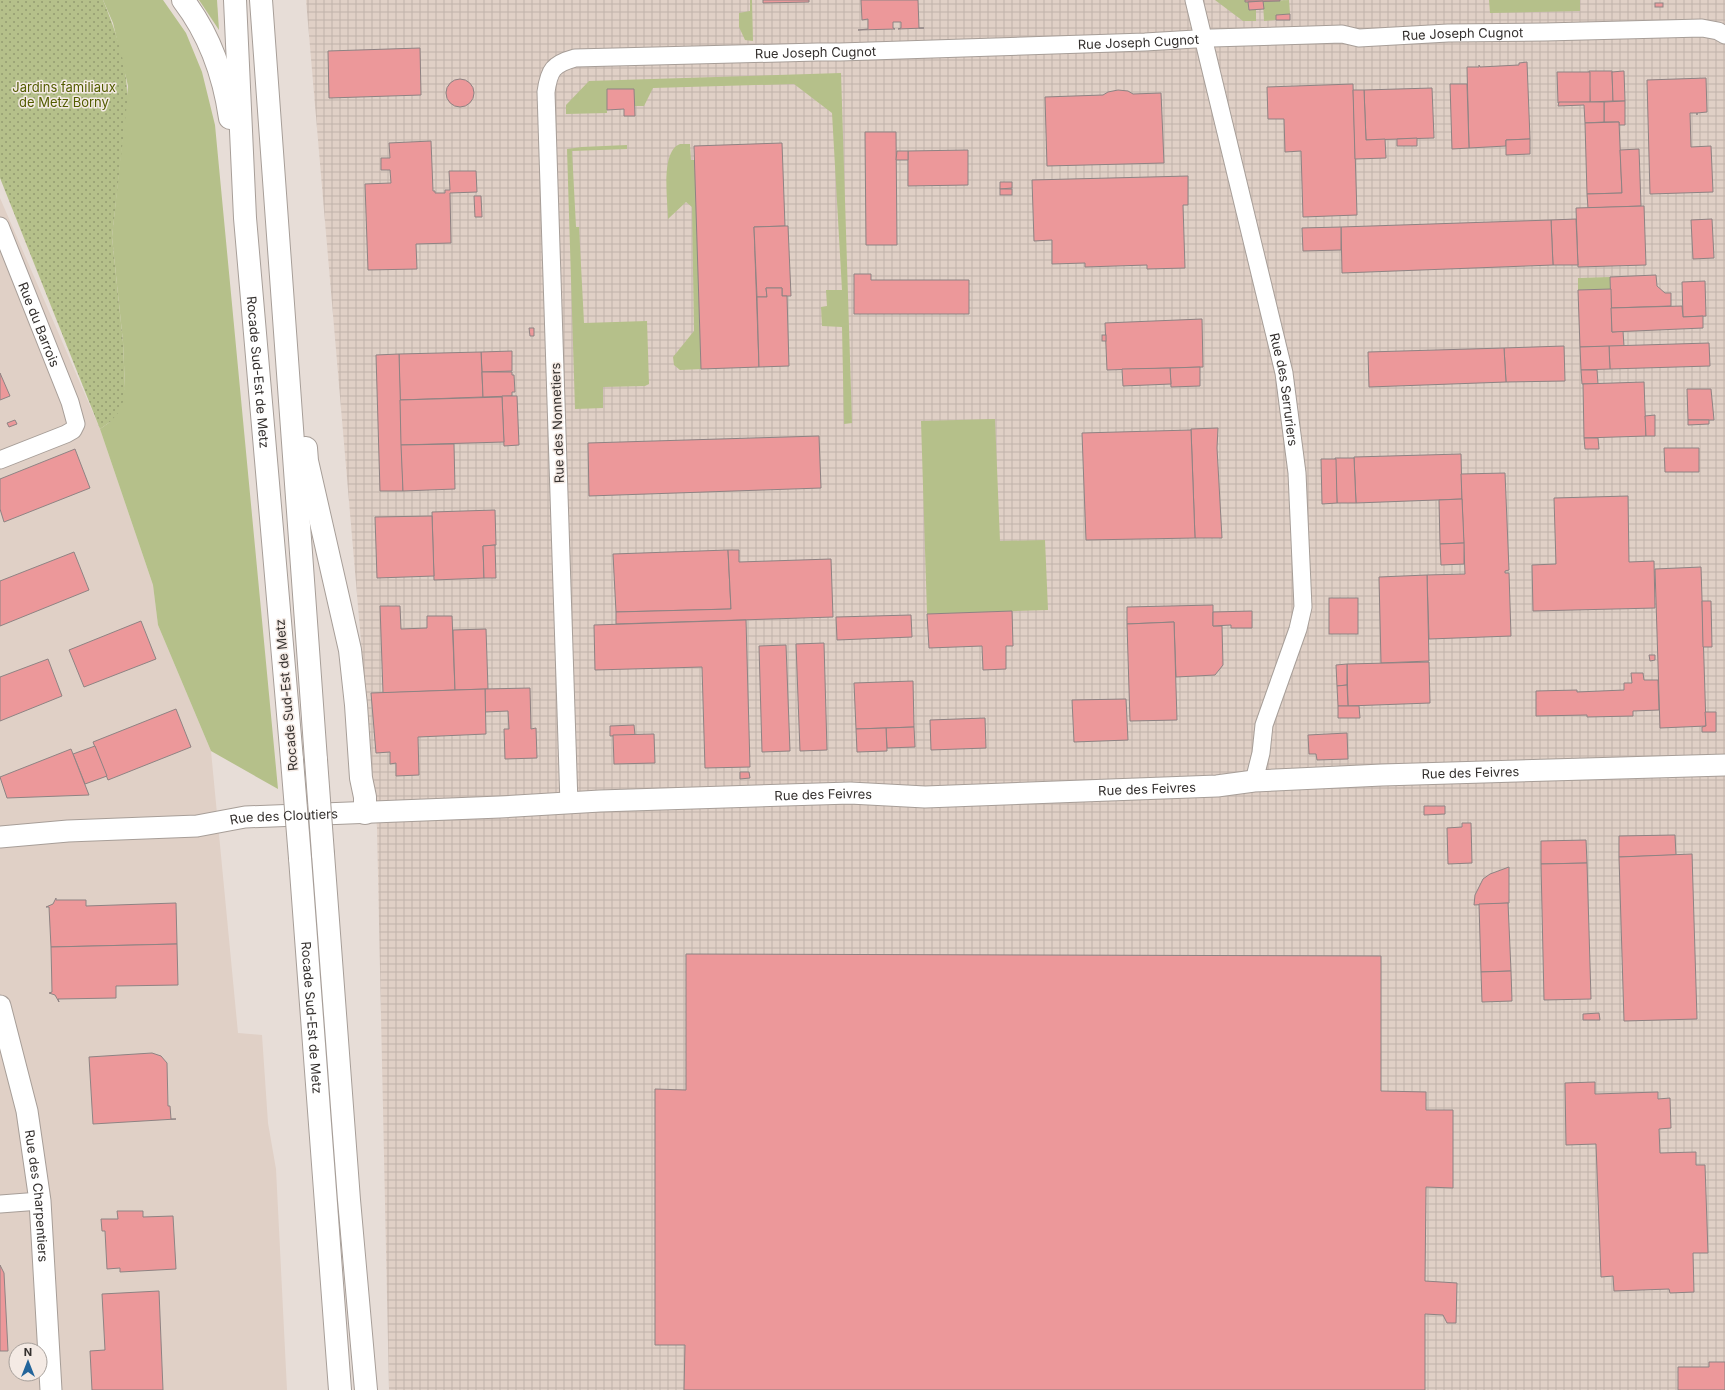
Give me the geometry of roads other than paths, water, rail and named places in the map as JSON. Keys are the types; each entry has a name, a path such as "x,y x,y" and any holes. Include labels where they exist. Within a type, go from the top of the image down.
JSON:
{"highway":[{"path":"183,0 191,10 211,47 228,102 245,218"},
{"name":"Rocade Sud-Est de Metz","path":"235,0 245,218 300,858 340,1390"},
{"name":"Rocade Sud-Est de Metz","path":"261,0 349,1200 366,1390"},
{"path":"285,341 302,409 309,468 350,650 361,778 365,797 366,813"}],"street":[{"name":"Rue des Serruriers","path":"1194,0 1284,373 1297,473 1303,607 1298,629 1264,725 1261,753 1254,781"},
{"name":"Rue Joseph Cugnot","path":"575,58 840,52 1342,34 1359,38 1448,33 1702,28 1718,31 1725,35"},
{"name":"Rue des Nonnetiers","path":"569,804 546,92 548,77 554,67 562,61 575,58"},
{"name":"Rue du Barrois","path":"0,226 70,402 76,424 73,430 66,434 0,460"},
{"name":"Rue des Feivres","path":"569,804 600,801 850,793 896,796 941,796 1223,785 1254,781 1382,775 1725,765"},
{"name":"Rue des Cloutiers","path":"0,837 68,831 197,826 245,817 569,804"},
{"name":"Rue des Charpentiers","path":"0,1006 26,1111 40,1201 51,1390"},
{"path":"0,1204 40,1201"}],"park label":[{"name":"Jardins familiaux de Metz Borny","path":"64,94"}]}
